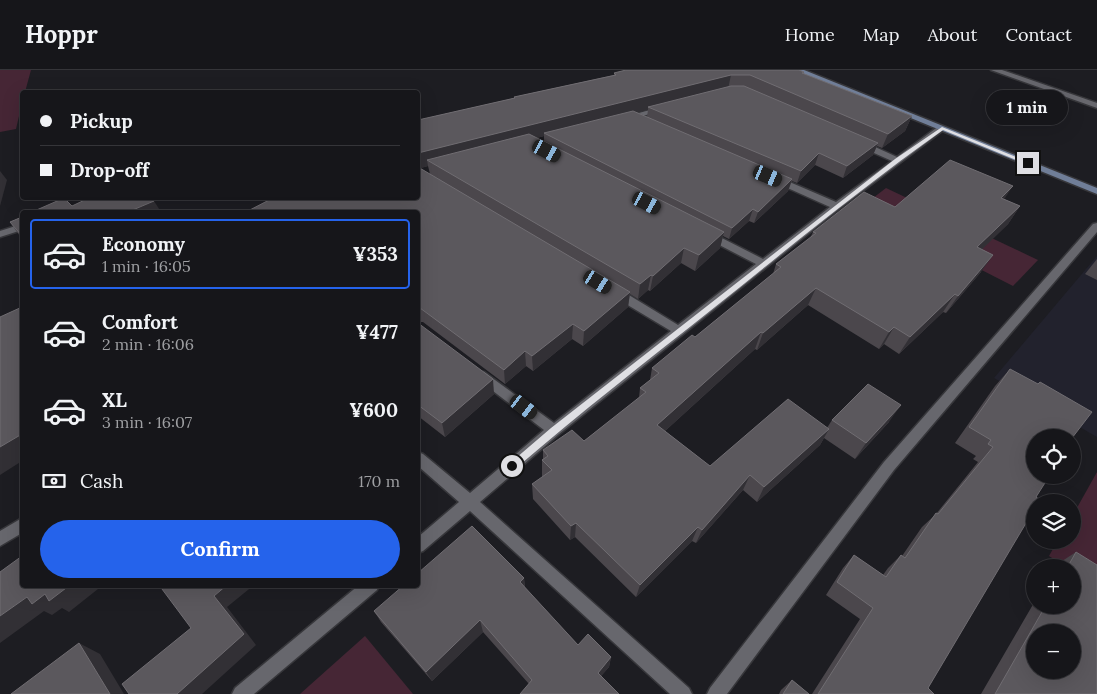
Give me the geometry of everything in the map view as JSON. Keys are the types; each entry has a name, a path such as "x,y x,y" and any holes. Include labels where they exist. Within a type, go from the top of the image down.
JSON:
{"street":[{"path":"797,70 1097,191"},
{"path":"994,70 1097,106"},
{"path":"612,121 670,107"},
{"path":"631,117 649,124"},
{"path":"420,544 554,430 837,206 942,128"},
{"path":"852,140 897,160"},
{"path":"766,175 837,206"},
{"path":"716,694 890,466 1097,226"},
{"path":"0,234 20,228"},
{"path":"695,228 764,264"},
{"path":"603,285 680,331"},
{"path":"471,367 554,430"},
{"path":"420,460 470,502 683,694"},
{"path":"0,540 20,526"},
{"path":"241,694 367,588"}],"shaded area":[{"path":"0,70 31,70 26,90 20,90 20,112 16,129 0,132"},
{"path":"886,188 1038,260 1013,286 860,208"},
{"path":"1097,256 1097,437 994,378"},
{"path":"1097,472 1097,589 1081,576 1081,559 1054,559 1049,556 1053,549 1081,549 1081,501"},
{"path":"365,636 413,694 300,694"}],"building":[{"path":"626,70 799,70 804,72 802,73 912,116 888,134 750,75 731,75 420,153 420,120 616,75 614,73"},
{"path":"731,86 744,86 878,143 847,166 819,153 801,171 648,107"},
{"path":"633,111 792,179 758,212 753,209 732,228 544,133"},
{"path":"529,134 724,232 699,255 684,248 653,276 651,275 640,284 427,160"},
{"path":"950,160 1013,186 1001,198 1020,206 977,247 993,255 958,296 955,294 910,337 894,327 889,332 816,288 763,333 761,332 657,425 710,466 788,399 829,429 764,487 750,475 702,530 698,527 640,585 576,523 571,526 532,484 552,470 542,460 548,456 543,450 572,430 584,441 646,392 640,388 659,373 652,368 692,335 695,337 781,267 776,264 864,192 895,207"},
{"path":"420,168 630,292 584,331 573,324 532,356 525,351 504,370 420,308 420,210 250,210 269,200 420,200"},
{"path":"59,200 66,200 72,206 85,200 154,201 133,210 37,210"},
{"path":"20,218 20,234 10,222"},
{"path":"20,308 20,435 0,447 0,317"},
{"path":"420,324 493,379 442,423 420,406"},
{"path":"1010,369 1038,384 1040,382 1092,412 1079,429 1026,429 1026,484 1044,484 1038,494 1026,494 1026,523 928,688 934,694 818,694 873,608 837,582 854,555 886,577 901,555 905,558 936,513 938,514 993,447 988,444 991,440 969,427"},
{"path":"868,384 901,405 866,443 832,420"},
{"path":"472,526 524,578 520,582 578,645 588,634 611,657 598,673 619,694 520,694 532,680 480,620 426,672 374,611 401,588 420,588 420,571"},
{"path":"1076,552 1097,565 1097,694 995,694 1026,640 1026,679 1081,679 1081,624 1035,624 1041,614 1081,614 1081,559 1072,559"},
{"path":"20,557 20,588 66,588 49,601 45,594 32,604 27,597 0,616 0,572"},
{"path":"161,588 223,588 214,596 244,634 177,694 129,694 122,684 191,628"},
{"path":"79,643 110,694 11,694"},
{"path":"792,680 809,694 783,694"}],"route":[{"path":"512,466 554,430 764,264 897,160 942,128 1028,163"}]}
